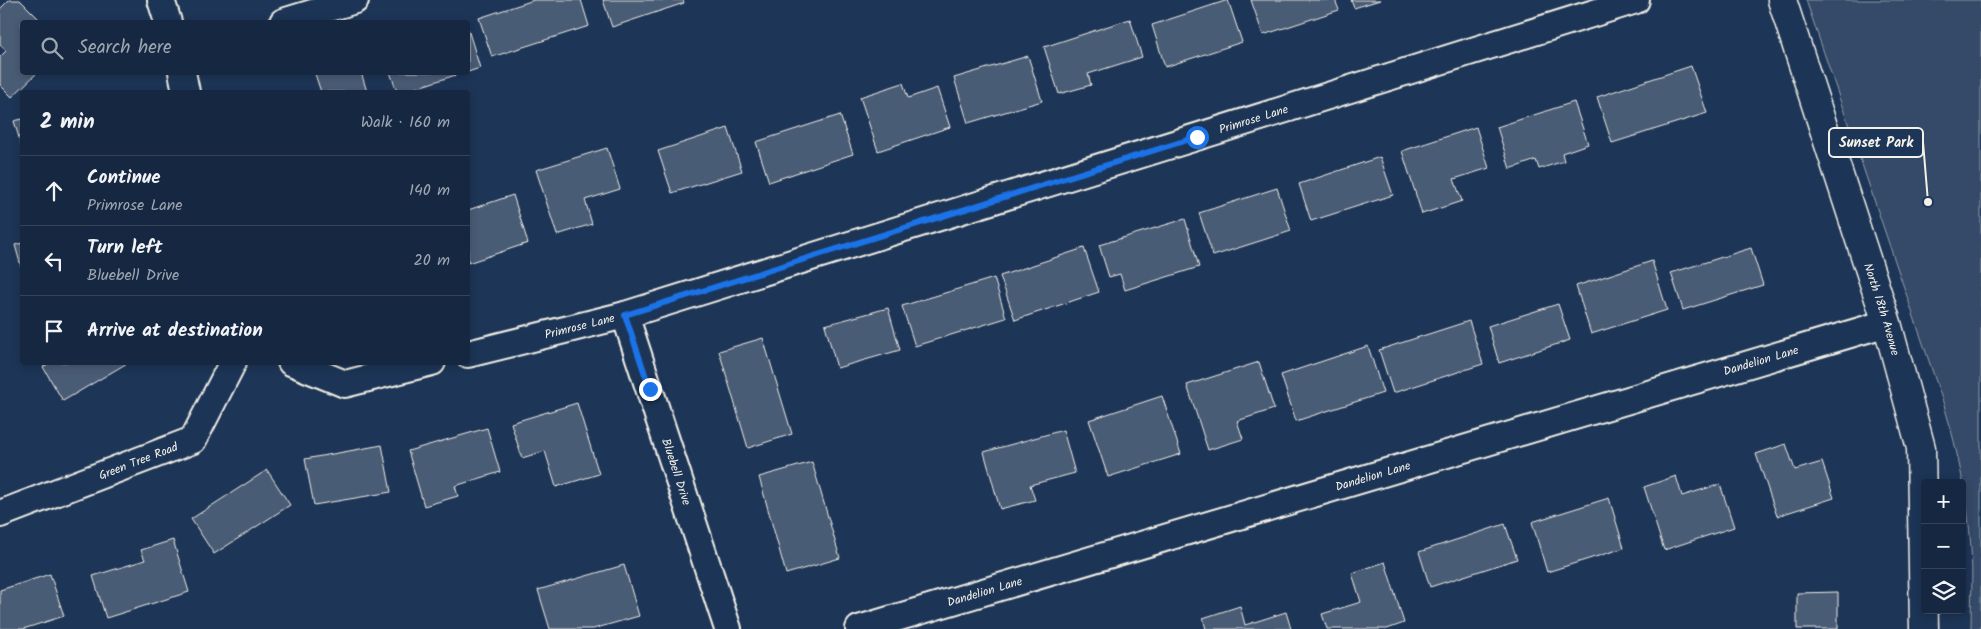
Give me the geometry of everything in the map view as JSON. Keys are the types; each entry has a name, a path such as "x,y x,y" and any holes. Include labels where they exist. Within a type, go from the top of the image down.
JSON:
{"street":[{"path":"161,0 167,20"},
{"path":"290,20 355,0"},
{"name":"Primrose Lane","path":"470,354 625,315 1636,0"},
{"name":"North 18th Avenue","path":"1782,0 1887,323 1921,448 1924,629"},
{"path":"183,75 186,90"},
{"name":"Bluebell Drive","path":"625,315 728,629"},
{"name":"Dandelion Lane","path":"859,629 1887,323"},
{"name":"Green Tree Road","path":"2,506 193,440 231,365"},
{"path":"298,365 345,384 420,365"}],"shaded area":[{"path":"1806,0 1981,0 1981,629 1971,629 1972,568 1970,530 1966,505 1966,479 1962,479 1944,405"}],"building":[{"path":"9,0 20,0 40,20 20,20 20,75 35,75 12,97 0,85 0,57 6,51 0,44 0,9"},
{"path":"534,0 581,0 589,26 492,57 479,18"},
{"path":"603,0 683,0 684,3 612,27"},
{"path":"1228,0 1242,42 1165,67 1152,25"},
{"path":"1251,0 1335,0 1339,10 1263,35"},
{"path":"1351,0 1380,0 1354,8"},
{"path":"1130,19 1142,57 1088,74 1091,85 1059,94 1044,47"},
{"path":"470,36 480,68 470,71"},
{"path":"1028,56 1042,101 968,123 954,78"},
{"path":"1691,66 1707,113 1612,143 1597,97"},
{"path":"315,75 362,75 366,90 320,90"},
{"path":"391,75 456,75 409,90 396,90"},
{"path":"903,83 908,98 937,88 950,127 878,151 860,97"},
{"path":"1574,102 1588,144 1562,153 1564,161 1539,169 1536,160 1510,169 1497,127"},
{"path":"840,115 853,154 769,182 756,142"},
{"path":"20,120 20,141 14,121"},
{"path":"1476,127 1489,168 1454,179 1462,201 1422,214 1402,151"},
{"path":"728,128 742,171 672,193 658,151"},
{"path":"607,148 620,189 585,200 592,224 557,235 536,170"},
{"path":"1380,157 1393,195 1311,221 1299,184"},
{"path":"1277,188 1291,231 1213,256 1199,213"},
{"path":"513,195 528,243 470,262 470,209"},
{"path":"1185,219 1199,267 1125,290 1120,274 1109,277 1099,245"},
{"path":"20,244 20,263 15,245"},
{"path":"1084,248 1099,292 1015,320 1000,276"},
{"path":"1751,248 1763,285 1683,310 1671,273"},
{"path":"1652,261 1667,310 1591,334 1576,286"},
{"path":"994,278 1006,318 915,346 902,306"},
{"path":"1558,304 1570,340 1499,363 1488,326"},
{"path":"888,308 900,350 837,368 825,325"},
{"path":"1469,321 1483,364 1393,393 1379,350"},
{"path":"763,338 792,434 748,448 719,351"},
{"path":"1368,346 1383,393 1296,421 1281,375"},
{"path":"1259,362 1274,409 1237,421 1243,439 1208,450 1187,385"},
{"path":"46,365 124,365 63,401 43,367"},
{"path":"1162,396 1181,454 1108,477 1089,420"},
{"path":"577,403 599,474 556,487 545,451 522,458 511,423"},
{"path":"487,428 500,472 455,486 458,496 424,506 408,451"},
{"path":"1063,430 1075,473 1030,485 1035,500 1000,509 984,452"},
{"path":"1786,444 1795,470 1822,462 1834,498 1777,516 1756,454"},
{"path":"382,445 391,492 314,505 305,459"},
{"path":"812,462 840,558 786,574 759,477"},
{"path":"267,470 290,505 214,554 191,519"},
{"path":"1676,476 1682,496 1720,484 1734,527 1664,550 1644,487"},
{"path":"1609,498 1624,548 1547,572 1532,522"},
{"path":"1505,524 1517,559 1430,587 1419,552"},
{"path":"173,540 189,592 106,618 93,576 145,560 141,550"},
{"path":"1385,562 1404,623 1387,629 1327,629 1322,614 1361,602 1352,573"},
{"path":"624,565 639,616 593,629 550,629 538,590"},
{"path":"50,574 64,616 23,629 0,629 0,590"},
{"path":"1838,592 1838,629 1797,629 1797,593"},
{"path":"1240,606 1245,625 1286,612 1291,629 1206,629 1203,618"}],"place":[{"name":"Sunset Park","path":"1928,202"}],"route":[{"path":"650,389 625,315 1197,137"}]}
